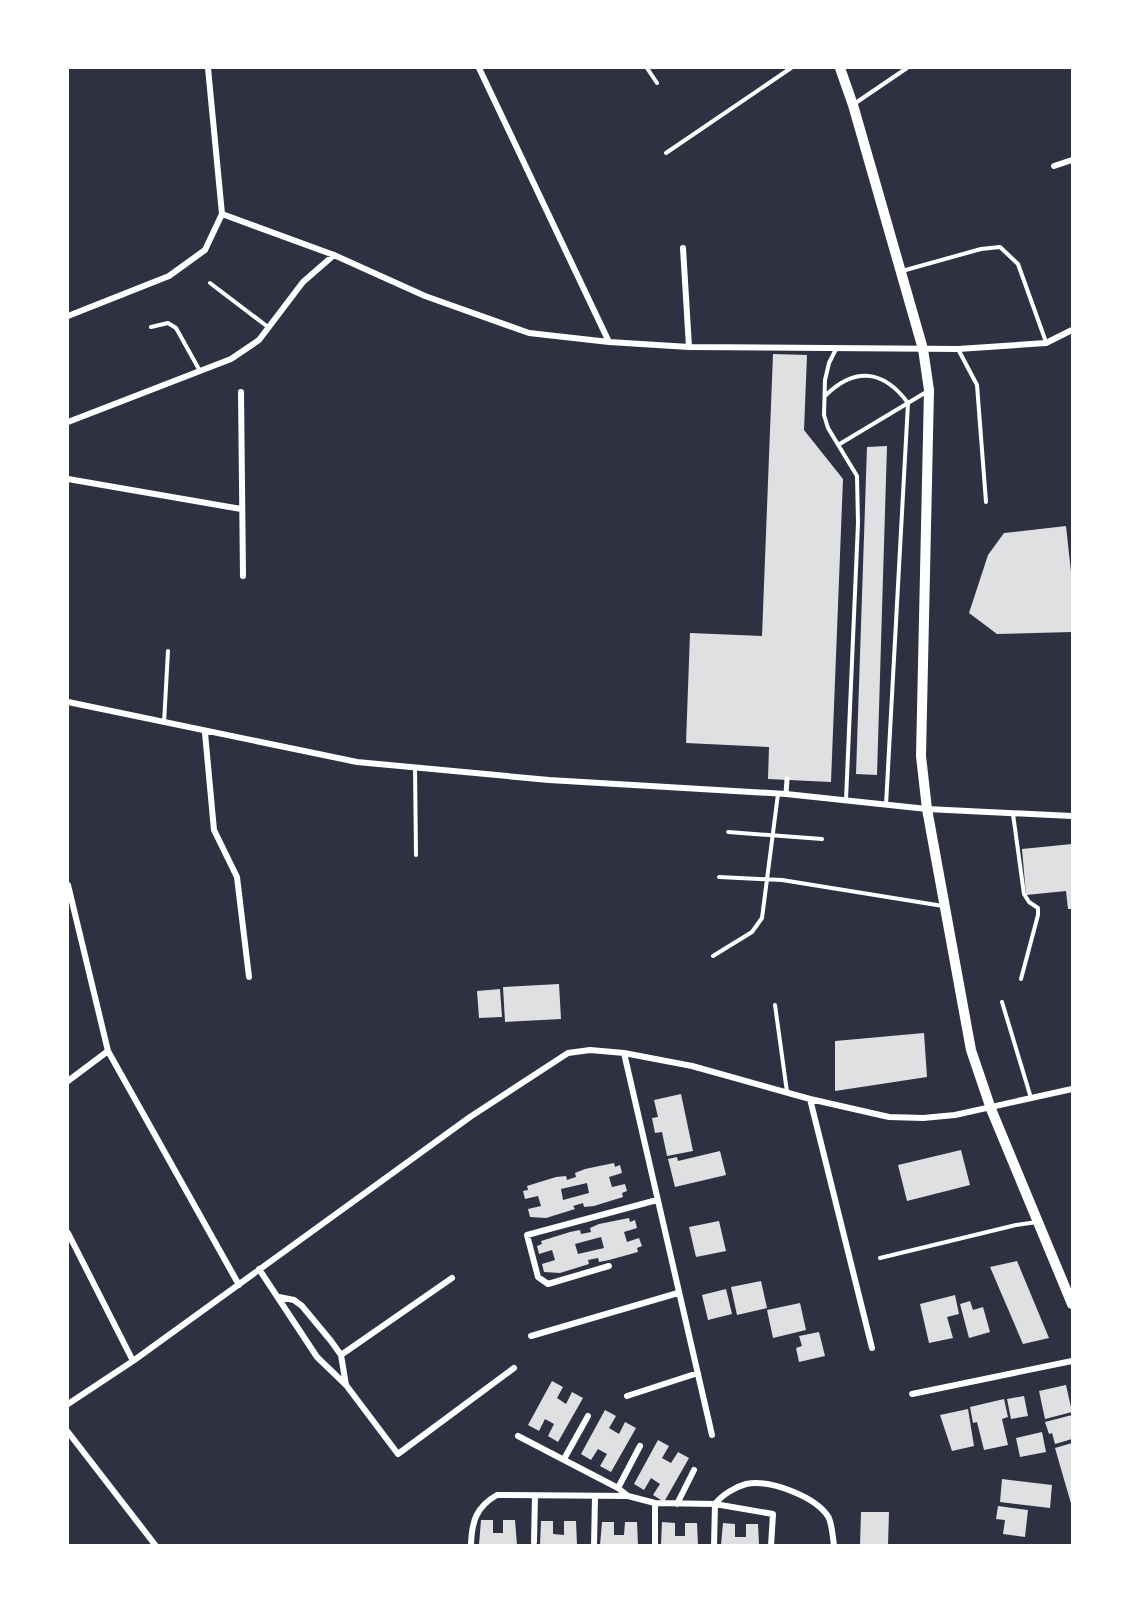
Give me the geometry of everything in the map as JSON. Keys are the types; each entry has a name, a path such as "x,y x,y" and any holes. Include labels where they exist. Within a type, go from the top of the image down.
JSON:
{"main road":[{"path":"840,68 853,105 923,349 929,390 926,558 920,690 921,756 927,809 971,1050 991,1109 1072,1304"}],"street":[{"path":"68,316 169,276 205,250 222,214 208,68"},
{"path":"479,68 609,342"},
{"path":"1054,166 1072,160"},
{"path":"222,214 334,255 425,296 529,333 609,342 798,351 836,348 958,350 1046,343 1072,330"},
{"path":"682,248 689,347"},
{"path":"68,422 231,359 259,340 303,282 334,255"},
{"path":"241,392 243,576"},
{"path":"68,479 241,508"},
{"path":"68,702 206,733 357,762 549,780 778,793 927,809 1072,816"},
{"path":"206,733 214,830 237,877 249,977"},
{"path":"786,794 787,779"},
{"path":"68,885 108,1051 239,1285"},
{"path":"68,1404 133,1361 470,1117 568,1053 590,1050 624,1053 692,1066 810,1099 889,1117 923,1118 991,1109 1072,1089"},
{"path":"68,1082 108,1051"},
{"path":"624,1053 712,1436"},
{"path":"810,1099 872,1348"},
{"path":"609,1266 548,1284 542,1282 538,1277 527,1235 657,1200"},
{"path":"68,1233 133,1361"},
{"path":"259,1269 317,1357 346,1385 398,1454 514,1368"},
{"path":"341,1355 452,1278"},
{"path":"531,1336 678,1293"},
{"path":"279,1297 294,1300 302,1306 341,1355 346,1385"},
{"path":"912,1394 1072,1361"},
{"path":"627,1396 698,1373"},
{"path":"564,1459 588,1416"},
{"path":"68,1432 156,1545"},
{"path":"518,1436 618,1488 628,1496"},
{"path":"618,1488 640,1446"},
{"path":"677,1504 694,1470"},
{"path":"714,1545 716,1504 728,1492 747,1484 788,1489 817,1504 829,1519 834,1545"},
{"path":"471,1544 472,1523 483,1504 497,1495 628,1496 656,1503 716,1504 773,1514 771,1545"},
{"path":"534,1542 535,1497"},
{"path":"594,1545 595,1497"},
{"path":"655,1545 656,1503"}],"lane":[{"path":"647,68 657,83"},
{"path":"666,153 791,68"},
{"path":"853,105 907,68"},
{"path":"901,271 981,249 999,248 1018,264 1046,343"},
{"path":"210,283 268,327"},
{"path":"151,327 168,323 176,328 200,371"},
{"path":"836,348 829,363 825,396 826,422 857,477 858,488 846,800"},
{"path":"958,350 977,385 986,502"},
{"path":"825,396 844,381 857,376 872,376 885,380 897,388 908,403 886,805"},
{"path":"838,445 929,390"},
{"path":"164,724 168,651"},
{"path":"415,768 416,855"},
{"path":"713,956 752,932 762,918 778,793"},
{"path":"1013,813 1024,894 1029,902 1038,908 1021,979"},
{"path":"728,832 822,839"},
{"path":"719,877 766,878 944,906"},
{"path":"1002,1002 1031,1099"},
{"path":"775,1005 787,1093"},
{"path":"880,1258 1038,1222"}],"building":[{"path":"773,354 807,355 804,430 843,479 831,782 768,779 769,747 686,743 690,633 762,636"},
{"path":"887,446 877,775 856,774 867,447"},
{"path":"1066,526 1072,581 1072,632 997,634 969,613 988,555 1004,533"},
{"path":"1072,844 1072,909 1068,909 1066,891 1026,895 1022,849"},
{"path":"559,984 561,1019 505,1022 503,987"},
{"path":"500,989 502,1017 479,1018 477,991"},
{"path":"924,1033 927,1077 835,1091 835,1041"},
{"path":"681,1094 693,1151 667,1156 662,1132 655,1133 652,1118 658,1117 654,1100"},
{"path":"961,1150 970,1185 907,1201 898,1165"},
{"path":"720,1151 726,1175 675,1187 668,1159 677,1157 678,1161"},
{"path":"614,1163 615,1167 620,1165 622,1173 609,1177 612,1187 625,1184 627,1191 622,1193 623,1197 594,1206 584,1207 583,1203 573,1206 575,1209 546,1218 530,1217 528,1209 541,1206 538,1196 525,1199 523,1191 528,1190 527,1186 556,1177 566,1176 567,1180 576,1177 575,1173","holes":["587,1183 589,1193 563,1200 561,1189"]},
{"path":"629,1218 630,1222 635,1220 637,1228 624,1232 627,1242 639,1238 642,1246 637,1248 638,1252 599,1262 598,1258 588,1260 589,1264 560,1273 544,1272 542,1264 555,1260 552,1250 539,1254 537,1246 542,1244 541,1241 580,1230 581,1234 591,1232 590,1228","holes":["601,1237 604,1248 578,1254 575,1244"]},
{"path":"719,1221 726,1251 696,1257 689,1227"},
{"path":"1017,1261 1049,1338 1023,1344 990,1267"},
{"path":"761,1281 767,1308 737,1315 731,1287"},
{"path":"726,1289 732,1314 708,1320 702,1295"},
{"path":"955,1295 959,1314 947,1317 953,1338 929,1343 920,1304"},
{"path":"970,1301 973,1310 983,1307 990,1332 969,1338 960,1304"},
{"path":"800,1303 806,1330 773,1338 767,1310"},
{"path":"819,1332 825,1356 799,1362 796,1348 802,1346 799,1336"},
{"path":"552,1381 563,1387 557,1398 566,1404 572,1392 583,1398 558,1442 548,1436 554,1424 545,1419 539,1431 528,1425"},
{"path":"1066,1385 1072,1412 1045,1419 1039,1391"},
{"path":"1024,1396 1028,1416 1011,1419 1007,1399"},
{"path":"1004,1399 1008,1417 1002,1419 1008,1445 984,1450 977,1422 973,1423 970,1407"},
{"path":"968,1409 974,1446 952,1451 940,1415"},
{"path":"605,1410 616,1416 609,1428 619,1434 625,1422 636,1428 611,1472 600,1466 607,1454 598,1449 591,1460 581,1454"},
{"path":"1072,1415 1072,1439 1055,1444 1052,1433 1049,1434 1045,1422"},
{"path":"1042,1432 1046,1452 1020,1457 1016,1438"},
{"path":"658,1440 669,1446 662,1458 671,1463 678,1452 689,1458 664,1502 653,1495 660,1484 651,1478 644,1490 634,1484"},
{"path":"1072,1443 1072,1507 1055,1448"},
{"path":"1002,1479 1052,1485 1050,1508 1000,1502"},
{"path":"998,1506 1028,1510 1025,1537 1003,1534 1005,1520 996,1519"},
{"path":"861,1512 889,1512 888,1545 860,1545"},
{"path":"481,1520 493,1520 493,1533 503,1533 503,1520 515,1520 517,1545 479,1545"},
{"path":"541,1521 553,1521 553,1534 564,1535 564,1521 576,1521 577,1545 540,1545"},
{"path":"602,1522 614,1522 614,1535 624,1535 625,1522 637,1522 638,1545 600,1545"},
{"path":"662,1522 675,1523 675,1536 685,1536 685,1523 697,1523 698,1545 661,1545"},
{"path":"723,1523 735,1524 735,1537 746,1537 746,1524 758,1524 759,1545 721,1545"}]}
